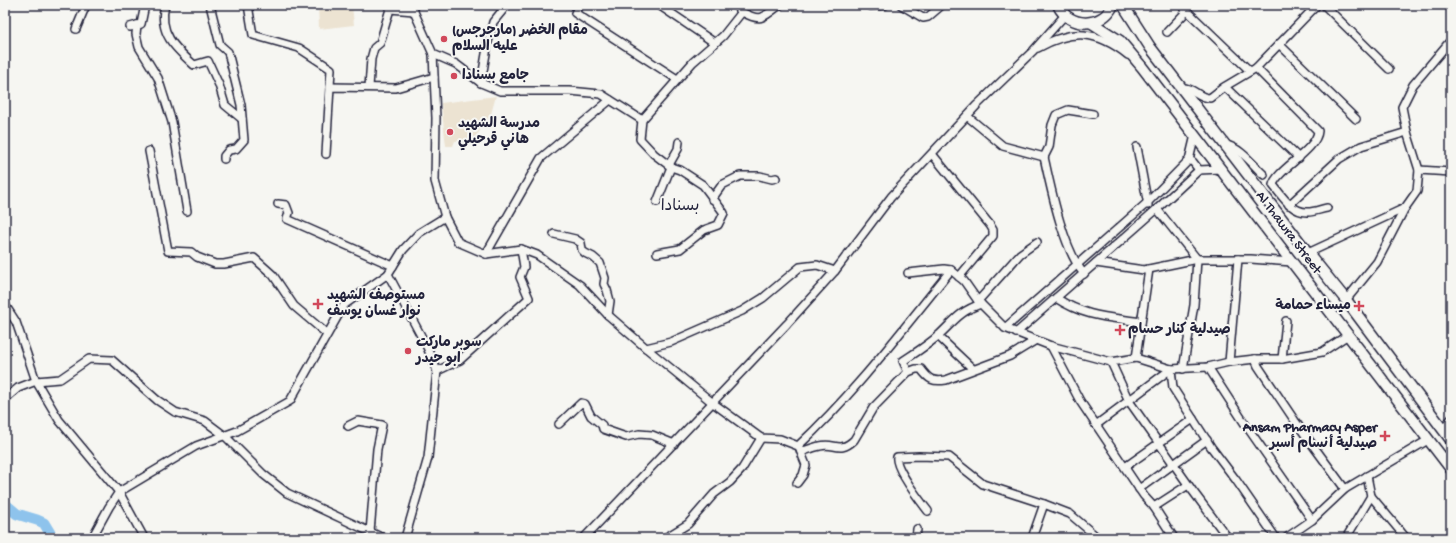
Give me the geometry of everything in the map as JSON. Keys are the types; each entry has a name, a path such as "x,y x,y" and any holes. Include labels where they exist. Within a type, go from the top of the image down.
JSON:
{"main road":[{"path":"1058,5 1065,15 1073,20 1083,23 1101,19 1108,14 1113,5"},
{"name":"Al Thawra Street","path":"1123,5 1150,47 1308,253 1346,300 1451,440"},
{"name":"Al Thawra Street","path":"1092,22 1120,41 1142,67 1451,469"}],"street":[{"path":"76,29 86,5"},
{"path":"145,5 141,24 134,26 139,46 158,78 172,122 187,211"},
{"path":"165,5 162,15 163,24 170,39 178,50 194,65 208,61 219,85 224,105 242,119"},
{"path":"210,5 220,45 228,52 240,105 244,140 236,149 229,150 224,156 224,159"},
{"path":"248,5 253,35 299,48 332,69 326,154"},
{"path":"481,83 493,22 508,5"},
{"path":"579,5 575,13 677,79"},
{"path":"659,5 715,43"},
{"path":"735,5 742,12 755,19 760,18 780,5"},
{"path":"868,5 885,5"},
{"path":"901,5 923,18 928,17 942,5"},
{"path":"1181,5 1253,69 1318,131 1316,139 1299,158 1275,179 1273,185 1291,207 1307,213 1327,208"},
{"path":"1182,88 1188,88 1199,96 1210,98 1225,86 1253,69 1317,5"},
{"path":"1324,5 1389,69"},
{"path":"369,87 371,59 374,48 380,43 390,9 412,8 433,54 436,118 435,181 445,217 458,242 486,254 522,248 537,255 580,285 608,316 713,403 761,438 780,439 799,449 822,445 841,448 850,444 854,440 873,408 908,372 921,369 926,376 935,382 946,380 1010,356 1036,340"},
{"path":"1167,32 1187,11"},
{"path":"657,253 680,249 704,230 718,225 724,213 703,185 680,170 672,167 654,154 640,139 642,120 693,62 723,36 742,12"},
{"path":"584,538 713,403 835,271 891,197 967,116 1033,51 1065,15"},
{"path":"1033,51 1059,38 1077,34 1088,35 1111,44 1126,53 1142,67"},
{"path":"1346,300 1377,262 1405,208 1417,191 1419,170 1407,132 1402,107 1413,85 1451,40"},
{"path":"1279,44 1356,119"},
{"path":"433,54 456,64 481,83 500,91 570,91 601,94 642,120"},
{"path":"330,87 396,88 434,77"},
{"path":"1225,86 1299,158"},
{"path":"486,254 541,158 610,100"},
{"path":"1084,274 1076,265 1066,241 1044,157 1050,148 1052,124 1056,115 1068,110 1093,114"},
{"path":"967,116 1003,146 1044,157"},
{"path":"1289,205 1339,159 1361,146 1407,132"},
{"path":"1005,328 1147,203 1189,160 1195,135"},
{"path":"657,202 672,167 670,163 678,149 679,142"},
{"path":"1226,145 1232,146 1264,175"},
{"path":"1137,147 1147,203 1197,259 1194,305 1183,368"},
{"path":"149,151 168,251 191,252 214,264 224,264 254,258 273,275 294,306 327,334"},
{"path":"932,154 993,230 993,236 959,277"},
{"path":"1189,160 1200,170"},
{"path":"1016,333 1200,170 1221,169"},
{"path":"1419,170 1451,172"},
{"path":"712,199 722,185 740,176 760,176 772,179 776,178"},
{"path":"278,204 286,205 289,212 287,219 393,266"},
{"path":"1308,253 1405,208"},
{"path":"92,538 109,507 120,492 196,446 237,431 290,401 344,305 388,274 403,250 420,233 445,217"},
{"path":"554,234 575,239 581,243 582,250 585,253 593,257 600,264 605,278 604,284 610,301 608,316"},
{"path":"908,372 903,361 938,336 959,315 979,303 1020,254 1037,242"},
{"path":"437,371 460,360 529,298 520,277 524,267 522,248"},
{"path":"1096,263 1144,270 1197,259 1238,259 1292,262"},
{"path":"1229,362 1238,259"},
{"path":"646,348 671,342 742,311 763,298 800,267 816,265 835,271"},
{"path":"908,273 944,269 951,270 959,277 979,303 1005,328 1052,346 1111,362 1136,358 1171,369 1208,367 1229,362 1255,359 1282,359 1322,352 1348,335"},
{"path":"1136,358 1149,269"},
{"path":"799,449 873,366 951,270"},
{"path":"388,274 427,347 437,371 428,458 405,538"},
{"path":"1056,298 1083,312 1141,322"},
{"path":"5,305 16,322 36,381 59,420 120,492 144,538"},
{"path":"1282,359 1286,321"},
{"path":"938,336 973,369"},
{"path":"1052,346 1080,401 1174,538"},
{"path":"5,399 18,388 36,381 60,379 89,359 112,360 157,400 175,412 205,421 225,436 263,474 287,493 383,538"},
{"path":"1255,359 1258,366 1295,421 1345,489"},
{"path":"1111,362 1129,401 1188,485 1228,538"},
{"path":"1208,367 1245,424 1312,520"},
{"path":"1096,425 1171,369"},
{"path":"1171,369 1173,388 1207,440 1276,538"},
{"path":"559,424 581,403 585,404 591,416 602,424 603,429 626,437 639,434 652,435 674,444"},
{"path":"1125,467 1193,419"},
{"path":"1443,429 1451,419"},
{"path":"348,426 358,421 382,425 377,449 370,532"},
{"path":"665,538 688,524 714,494 730,482 742,469 761,438"},
{"path":"1139,489 1207,440"},
{"path":"1286,538 1312,520 1345,489 1428,440"},
{"path":"797,482 806,465 799,449"},
{"path":"928,511 896,463 897,457 948,457 983,484 1070,514 1098,538"},
{"path":"1367,476 1371,496 1406,538"},
{"path":"1154,507 1188,485"},
{"path":"1346,538 1371,496"},
{"path":"1032,538 1044,504"},
{"path":"916,538 917,529"},
{"path":"1085,538 1090,532"}],"shaded area":[{"path":"318,5 352,5 354,25 319,29"},
{"path":"496,96 491,114 473,141 455,141 453,146 446,146 441,103"}],"waterway":[{"path":"5,504 17,514 44,523 53,538"}],"place":[{"name":"مقام الخضر (مارجرجس) عليه السلام","path":"444,39"},
{"name":"جامع بسنادا","path":"454,76"},
{"name":"مدرسة الشهيد هاني قرحيلي","path":"450,132"},
{"name":"مستوصف الشهيد نوار غسان يوسف","path":"318,304"},
{"name":"ميساء حمامة","path":"1359,306"},
{"name":"صيدلية كنار حسام","path":"1120,330"},
{"name":"سوبر ماركت ابو حيدر","path":"408,351"},
{"name":"Ansam Pharmacy Asper صيدلية أنسام أسبر","path":"1385,436"}],"district":[{"name":"بسنادا","path":"680,207"}]}
